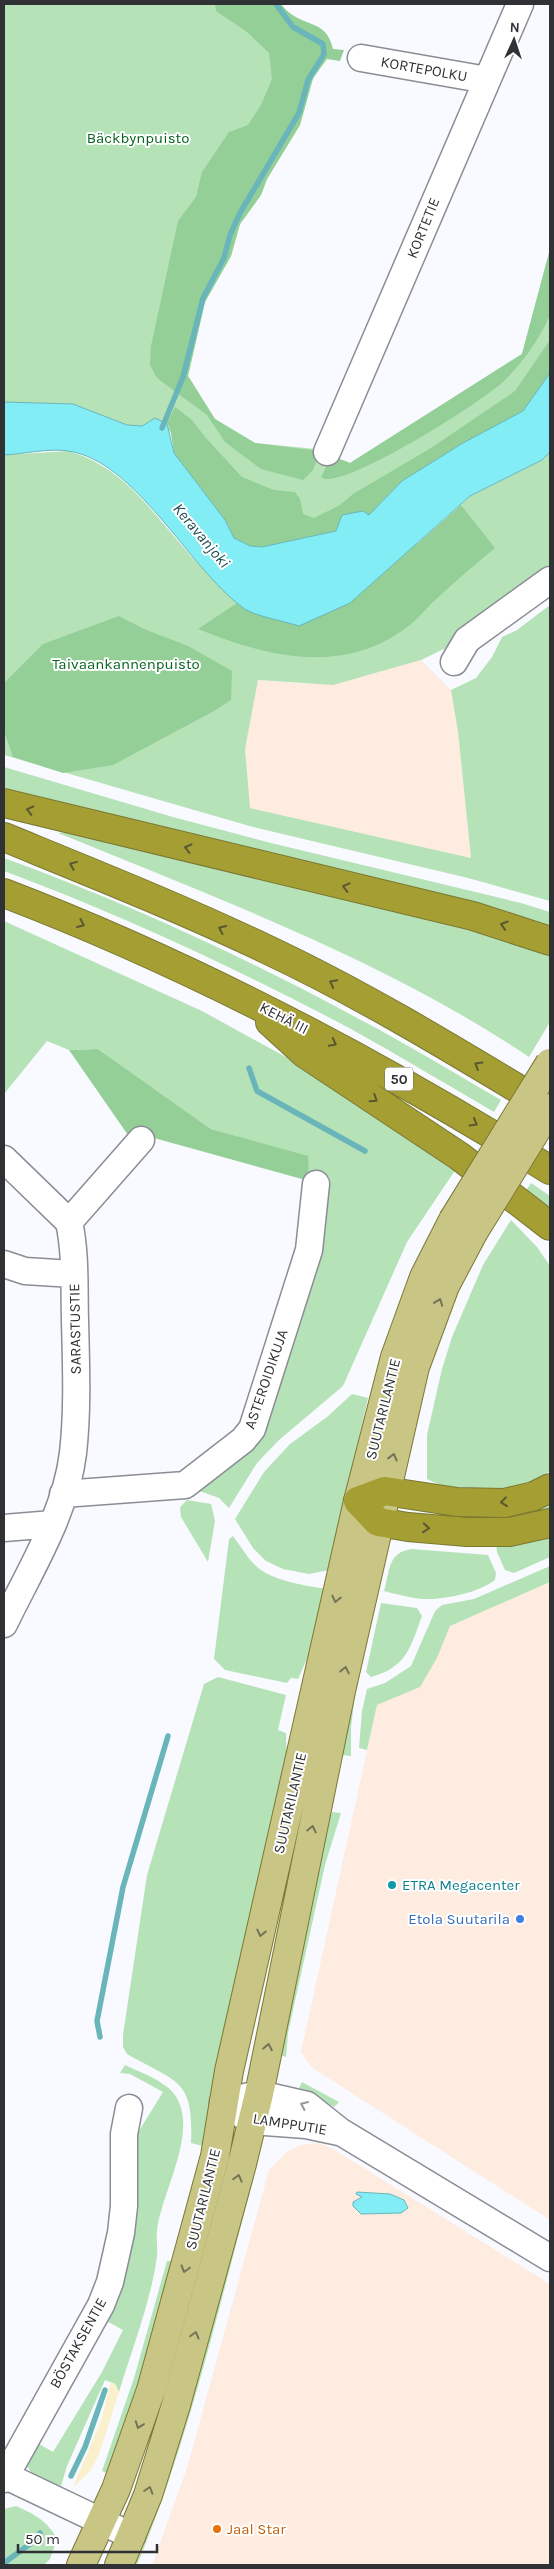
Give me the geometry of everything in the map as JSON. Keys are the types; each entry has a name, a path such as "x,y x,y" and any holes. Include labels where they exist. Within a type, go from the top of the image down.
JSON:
{"highway":[{"path":"4,803 473,916 550,941"},
{"path":"4,837 132,889 267,949 407,1022 550,1108"},
{"name":"KEHÄ III","path":"4,893 122,942 242,997 363,1059 550,1170"},
{"path":"242,997 304,1053 459,1156 550,1226"},
{"path":"510,1196 550,1240"},
{"path":"550,1488 534,1496 504,1503 457,1502 385,1491 358,1502 378,1522 467,1532 509,1532 550,1523"}],"main road":[{"name":"SUUTARILANTIE","path":"119,2565 148,2496 176,2405 259,2094 298,1893 378,1522 415,1368 445,1286 463,1226 550,1063"},
{"name":"SUUTARILANTIE","path":"82,2565 116,2489 152,2390 215,2156 223,2102 358,1502 395,1357 424,1277 550,1108"}],"street":[{"name":"KORTETIE","path":"327,452 520,4"},
{"name":"KORTEPOLKU","path":"360,58 487,80"},
{"path":"454,662 467,640 550,580"},
{"path":"4,1159 68,1222 141,1140"},
{"name":"ASTEROIDIKUJA","path":"63,1494 185,1485 243,1440 252,1429 309,1250 316,1184"},
{"name":"SARASTUSTIE","path":"4,1624 53,1524 73,1454 76,1375 73,1274 68,1222"},
{"path":"4,1264 25,1271 73,1274"},
{"path":"4,1528 53,1524"},
{"name":"LAMPPUTIE","path":"223,2102 259,2094 307,2105 341,2132 550,2258"},
{"name":"LAMPPUTIE","path":"223,2102 252,2121 306,2125 341,2132"},
{"name":"BÖSTAKSENTIE","path":"4,2476 101,2305 110,2282 122,2224 124,2134 129,2108"},
{"path":"4,2476 132,2536"}],"shaded area":[{"path":"421,660 451,690 458,732 471,858 249,808 245,749 257,680 309,684 365,676"},
{"path":"550,1582 550,2220 311,2067 301,2052 377,1705 420,1687 437,1658 450,1626"},
{"path":"318,2143 333,2149 550,2284 550,2565 152,2565 187,2468 269,2170 287,2151 301,2145"}],"green space":[{"name":"Bäckbynpuisto","path":"4,4 281,4 296,17 318,27 329,39 332,49 313,79 300,125 267,179 261,195 240,224 231,256 205,302 188,376 215,419 255,443 316,449 350,463 522,354 550,249 550,362 539,383 293,535 155,419 142,426 127,425 73,404 4,402"},
{"path":"215,4 281,4 288,12 325,32 330,39 333,49 344,50 340,61 327,59 313,78 300,125 267,179 261,195 240,224 231,256 205,302 188,376 215,419 255,443 320,451 313,470 303,480 261,469 225,442 207,415 157,378 150,365 151,346 178,221 196,197 202,172 229,132 248,125 261,105 272,79 269,53 247,32 216,11"},
{"path":"550,249 552,295 549,317 529,352 503,382 443,424 387,456 339,477 324,479 321,477 332,456 350,463 522,354"},
{"path":"550,340 550,373 523,411 463,443 402,481 369,515 342,515 336,531 262,547 250,546 234,538 225,520 174,453 170,428 167,423 175,407 192,420 242,477 274,490 295,492 300,499 303,514 314,518 340,505 353,494 431,448 515,391"},
{"name":"Taivaankannenpuisto","path":"68,451 88,458 122,480 151,509 191,556 243,608 418,545 470,496 542,460 550,452 550,571 448,647 421,660 333,685 258,680 245,749 250,808 471,858 458,732 451,690 476,678 492,657 502,637 517,630 550,605 550,901 468,878 253,827 4,755 4,455"},
{"path":"461,505 495,548 447,589 410,625 382,642 357,652 331,657 304,657 278,654 251,647 198,629 237,603 243,608 299,626 350,603"},
{"path":"119,616 144,629 188,646 232,671 231,700 113,765 63,773 13,757 4,731 4,683 43,644"},
{"path":"4,767 173,817 271,843 521,903 550,912 550,933 4,795"},
{"path":"68,832 488,931 550,954 550,1022 529,1057 475,1023 359,961 239,907 58,833"},
{"path":"4,858 94,893 228,952 413,1048 501,1100 494,1112 349,1028 265,985 136,924 4,871"},
{"path":"4,921 202,1011 313,1072 456,1169 407,1242 343,1386 279,1440 257,1463 229,1508 219,1498 194,1489 250,1440 306,1279 308,1157 211,1129 98,1049 69,1050 47,1041 4,1094"},
{"path":"98,1049 211,1129 308,1156 309,1181 154,1138 146,1147 128,1135 69,1050"},
{"path":"531,1183 550,1196 550,1218 522,1197"},
{"path":"511,1220 537,1247 550,1266 550,1471 522,1485 506,1489 473,1491 457,1489 427,1479 427,1435 442,1369 452,1337 483,1265"},
{"path":"352,1394 368,1398 329,1570 309,1574 283,1569 266,1561 253,1548 235,1519 264,1472 290,1444 327,1417"},
{"path":"550,1499 550,1511 490,1519 490,1512"},
{"path":"187,1500 211,1504 215,1521 208,1562 181,1517 180,1507"},
{"path":"550,1533 550,1557 514,1573 505,1570 497,1552 496,1542"},
{"path":"233,1536 250,1560 263,1572 291,1582 328,1589 321,1627 298,1679 291,1678 287,1683 225,1670 214,1659 229,1539"},
{"path":"412,1549 488,1555 496,1573 495,1580 480,1589 460,1595 431,1599 403,1596 384,1591 394,1559 398,1554"},
{"path":"550,1566 550,1582 450,1626 437,1658 420,1687 377,1705 367,1750 359,1748 362,1711 367,1689 385,1683 411,1666 435,1611 442,1605 474,1599"},
{"path":"381,1603 417,1608 422,1616 406,1655 392,1668 371,1677 366,1672"},
{"path":"359,1658 351,1728 351,1756 342,1755 342,1722"},
{"path":"218,1677 286,1695 278,1730 286,1733 287,1773 203,2146 191,2143 189,2106 185,2094 179,2085 127,2054 123,2047 123,2035 147,1875 204,1684"},
{"path":"332,1812 341,1813 325,1865 288,2033 286,2057 278,2054 315,1860"},
{"path":"125,2065 162,2083 174,2094 182,2114 181,2147 160,2215 157,2233 157,2256 150,2290 141,2325 119,2392 115,2384 105,2380 67,2466 61,2486 33,2475 25,2463 31,2446 39,2444 53,2452 102,2372 123,2330 103,2319 129,2147 163,2092 130,2074 120,2073"},
{"path":"302,2082 339,2102 334,2107 299,2088"},
{"path":"250,2174 254,2176 188,2422 156,2518 137,2565 129,2565"},
{"path":"167,2261 174,2261 151,2352 109,2474 102,2471 134,2378"},
{"path":"16,2506 40,2519 49,2527 57,2539 50,2559 44,2565 4,2565 4,2509"}],"sand":[{"path":"111,2382 115,2384 119,2392 99,2454 90,2471 73,2487 101,2421"}],"water":[{"name":"Keravanjoki","path":"550,373 550,452 542,460 470,496 350,603 299,626 261,616 242,607 222,589 139,494 116,474 93,459 60,450 4,455 4,402 73,404 127,425 142,426 155,418 167,424 174,453 225,520 234,538 250,546 262,547 336,531 342,515 363,511 369,515 402,481 463,443 523,411"},
{"path":"357,2192 390,2194 404,2200 408,2208 401,2213 361,2214 353,2206 353,2202 362,2197 356,2194"}],"waterway":[{"path":"162,428 183,377 203,298 224,258 230,235 240,213 299,113 308,80 324,54 323,44 293,27 276,4"},
{"path":"249,1068 257,1091 365,1151"},
{"path":"100,2037 97,2021 123,1887 168,1736"},
{"path":"71,2476 85,2447 105,2390"},
{"path":"4,2563 30,2544 40,2533"}],"place":[{"name":"ETRA Megacenter","path":"392,1885"},
{"name":"Etola Suutarila","path":"520,1919"},
{"name":"Jaal Star","path":"217,2529"}]}
